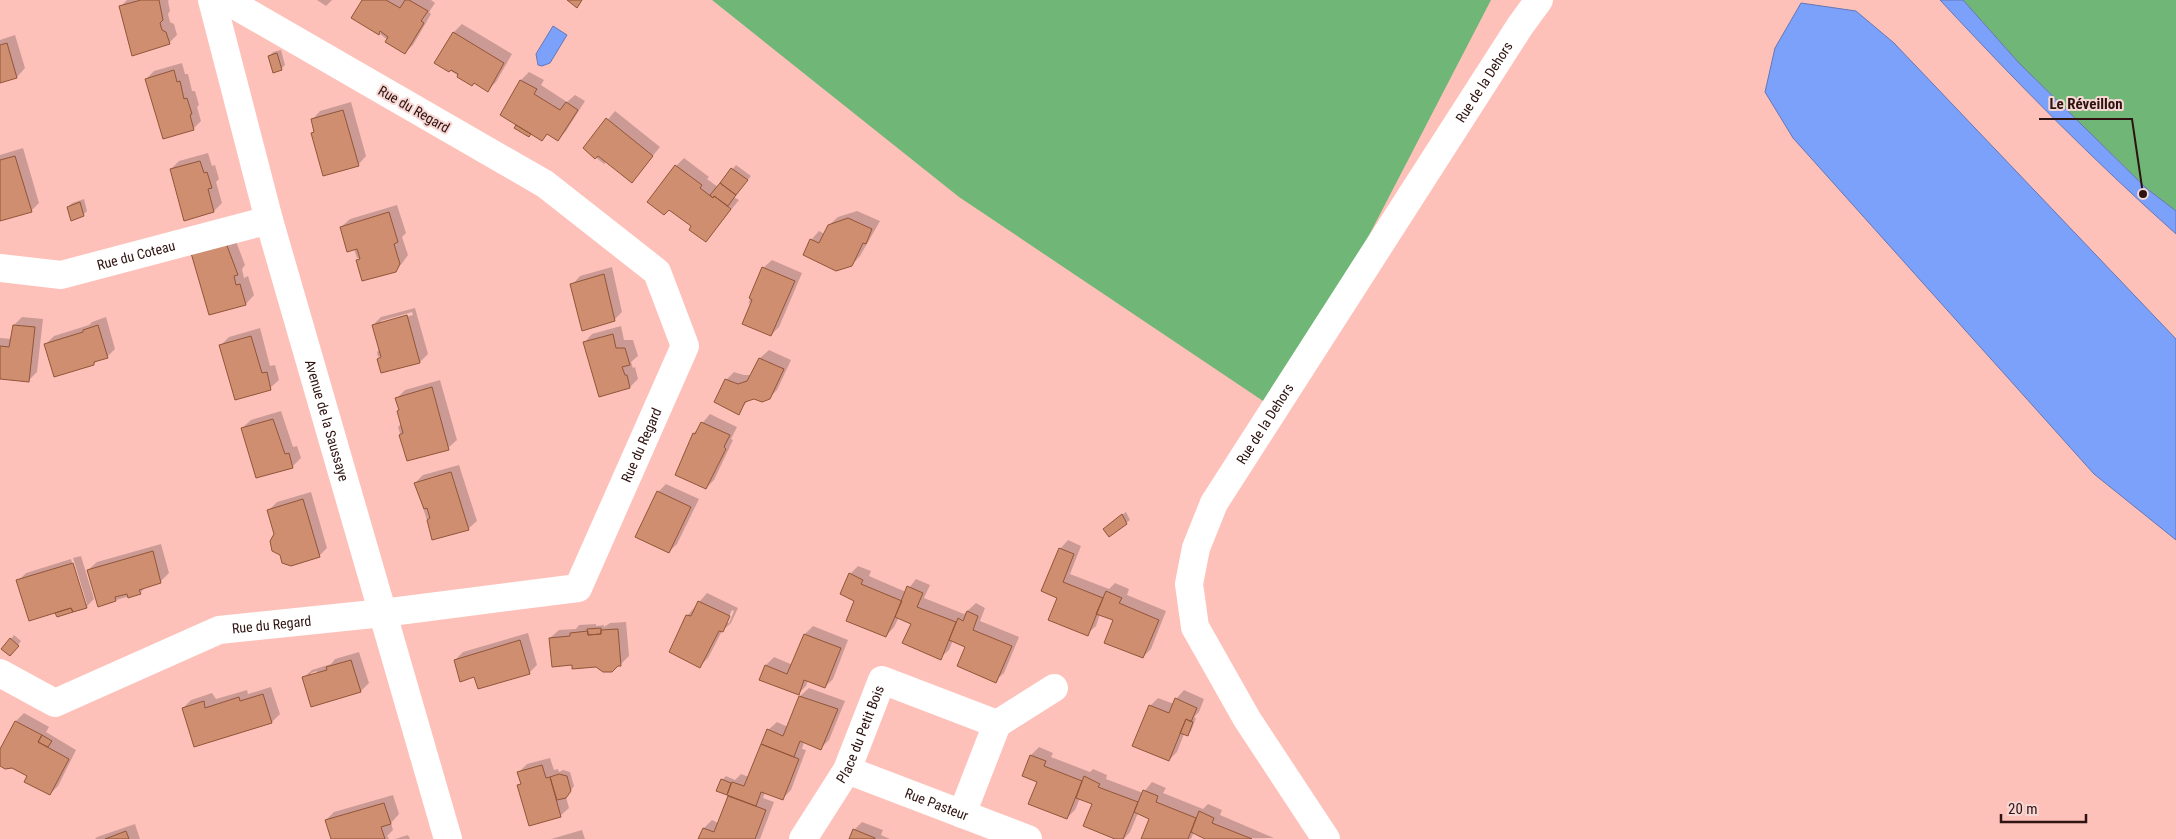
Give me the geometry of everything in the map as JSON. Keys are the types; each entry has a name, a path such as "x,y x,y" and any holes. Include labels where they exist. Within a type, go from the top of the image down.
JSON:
{"street":[{"name":"Avenue de la Saussaye","path":"212,0 270,220 448,839"},
{"name":"Rue du Regard","path":"0,673 55,703 219,630 383,613 578,588 685,346 657,272 545,184 226,0"},
{"name":"Rue de la Dehors","path":"1326,839 1247,720 1195,627 1189,584 1196,548 1214,503 1520,26 1539,0"},
{"name":"Rue du Coteau","path":"0,268 61,275 270,220"},
{"name":"Place du Petit Bois","path":"803,839 847,770 882,680 996,724"},
{"path":"962,814 996,724 1054,688"},
{"name":"Rue Pasteur","path":"847,770 1028,839"}],"green space":[{"path":"712,0 1491,0 1278,411 959,197"},
{"path":"1963,0 2176,0 2176,211 2146,188 2019,63"}],"water":[{"path":"1940,0 1963,0 2019,63 2146,188 2176,211 2176,234 2055,120"},
{"path":"1801,3 1856,11 1894,43 2176,339 2176,540 2094,474 1793,138 1765,92 1775,48"},
{"path":"553,26 567,35 550,63 542,66 538,65 536,54"}],"building":[{"path":"141,0 159,0 163,20 160,23 162,30 166,32 170,44 132,56 119,6"},
{"path":"362,0 386,0 400,8 405,0 409,0 428,11 421,21 424,23 405,54 385,42 388,37 380,31 379,35 351,18"},
{"path":"567,0 582,0 577,8"},
{"path":"453,32 504,63 488,92 474,83 472,86 457,77 458,74 451,70 449,72 434,63"},
{"path":"7,43 17,78 0,83 0,45"},
{"path":"277,53 282,70 273,73 268,56"},
{"path":"174,70 177,82 180,81 184,99 187,98 194,130 163,139 145,79"},
{"path":"520,80 537,89 534,94 560,110 566,102 578,110 558,141 547,134 542,141 500,115"},
{"path":"343,110 359,166 323,176 311,133 314,132 311,119"},
{"path":"606,118 653,156 632,183 598,156 595,159 583,148"},
{"path":"516,125 531,134 529,137 514,128"},
{"path":"15,156 32,212 0,221 0,160"},
{"path":"200,161 204,173 207,172 212,188 208,189 214,212 184,221 170,169"},
{"path":"675,165 702,185 700,188 731,209 706,242 689,230 691,226 669,210 664,215 647,202"},
{"path":"731,168 748,180 736,195 720,183"},
{"path":"720,183 736,195 728,206 710,195"},
{"path":"80,202 84,216 71,221 67,207"},
{"path":"389,212 398,242 394,244 400,264 396,272 362,281 356,260 360,259 357,249 347,252 340,227"},
{"path":"848,218 872,229 866,244 863,243 852,266 836,271 803,255 810,239 819,243 828,225"},
{"path":"226,243 238,275 234,276 236,285 240,284 246,305 209,315 191,253"},
{"path":"762,267 795,281 771,336 742,324 752,300 749,298"},
{"path":"604,274 615,321 582,331 570,284"},
{"path":"407,315 420,363 381,373 377,359 381,357 372,325"},
{"path":"13,325 35,327 29,382 0,379 0,346 9,347"},
{"path":"98,325 108,358 94,362 94,365 54,377 44,344 83,332 83,330"},
{"path":"613,334 616,348 625,348 630,365 622,367 625,375 627,375 630,388 599,397 583,342"},
{"path":"251,336 262,373 267,372 271,390 235,400 219,345"},
{"path":"759,358 784,369 770,399 762,402 754,399 745,402 739,415 714,402 725,379 738,384 747,381"},
{"path":"432,387 449,450 407,461 399,435 403,433 395,398"},
{"path":"273,419 285,454 289,453 293,468 256,478 241,428"},
{"path":"701,422 730,435 724,447 726,449 706,489 675,475 693,433 695,434"},
{"path":"451,472 469,530 432,540 427,520 430,518 427,508 424,509 414,483"},
{"path":"657,491 691,507 669,553 635,537"},
{"path":"303,499 320,557 291,566 282,563 280,555 272,551 270,541 274,534 267,510"},
{"path":"1122,514 1127,524 1109,537 1103,529"},
{"path":"1059,548 1074,554 1063,582 1103,598 1088,636 1048,620 1057,598 1041,591"},
{"path":"153,551 161,583 139,590 141,594 128,598 127,594 115,597 116,601 98,607 87,570"},
{"path":"73,563 87,608 73,612 71,608 29,621 16,580"},
{"path":"849,573 863,580 861,584 902,601 886,637 846,621 854,601 840,594"},
{"path":"907,586 923,593 917,607 956,622 941,660 902,643 911,624 895,617"},
{"path":"1106,591 1122,598 1119,603 1159,620 1143,658 1104,643 1113,620 1096,614"},
{"path":"698,601 730,616 723,632 719,631 700,668 669,652 686,615 691,616"},
{"path":"71,608 73,612 57,617 55,613"},
{"path":"967,611 978,616 973,630 1012,646 996,683 957,666 965,647 949,640 958,618 963,621"},
{"path":"601,628 601,634 588,635 587,629"},
{"path":"618,629 621,666 618,666 612,672 603,672 596,667 572,669 572,665 552,667 549,638 570,636 570,633 588,631 588,635 601,634 601,630"},
{"path":"804,634 841,648 825,688 804,680 799,695 759,680 765,665 787,674"},
{"path":"10,638 19,646 10,656 1,649"},
{"path":"520,640 530,674 478,689 474,677 460,682 454,660"},
{"path":"351,660 361,692 311,707 302,677 327,670 326,667"},
{"path":"263,694 272,723 194,747 182,708 204,701 205,708 239,697 240,701"},
{"path":"799,696 838,709 821,750 800,741 794,757 761,744 767,729 783,736"},
{"path":"1175,698 1197,708 1191,722 1186,719 1169,761 1132,746 1149,705 1169,713"},
{"path":"1186,719 1193,722 1188,736 1180,733"},
{"path":"15,721 42,735 38,742 69,759 50,795 24,782 27,776 12,768 5,769 0,766 0,749"},
{"path":"42,735 52,741 48,747 38,742"},
{"path":"761,744 799,759 783,800 761,792 756,806 727,795 732,782 744,786"},
{"path":"1030,755 1046,761 1044,766 1082,781 1067,819 1028,804 1037,782 1022,776"},
{"path":"542,765 546,778 550,777 561,817 529,826 517,785 521,784 517,772"},
{"path":"559,774 567,776 571,791 566,798 557,800 550,777"},
{"path":"1084,776 1100,784 1098,787 1138,802 1123,839 1115,839 1083,826 1092,804 1076,798"},
{"path":"721,779 731,783 727,795 716,791"},
{"path":"1143,790 1158,796 1156,802 1196,818 1188,839 1141,839 1149,819 1134,812"},
{"path":"728,796 766,810 755,839 698,839 703,828 714,832"},
{"path":"384,803 391,824 381,827 385,839 331,839 325,820"},
{"path":"1199,811 1214,818 1212,823 1252,839 1205,839 1191,832"},
{"path":"853,829 875,838 875,839 849,839"},
{"path":"126,831 129,839 105,839"}],"place":[{"name":"Le Réveillon","path":"2143,194"}]}
